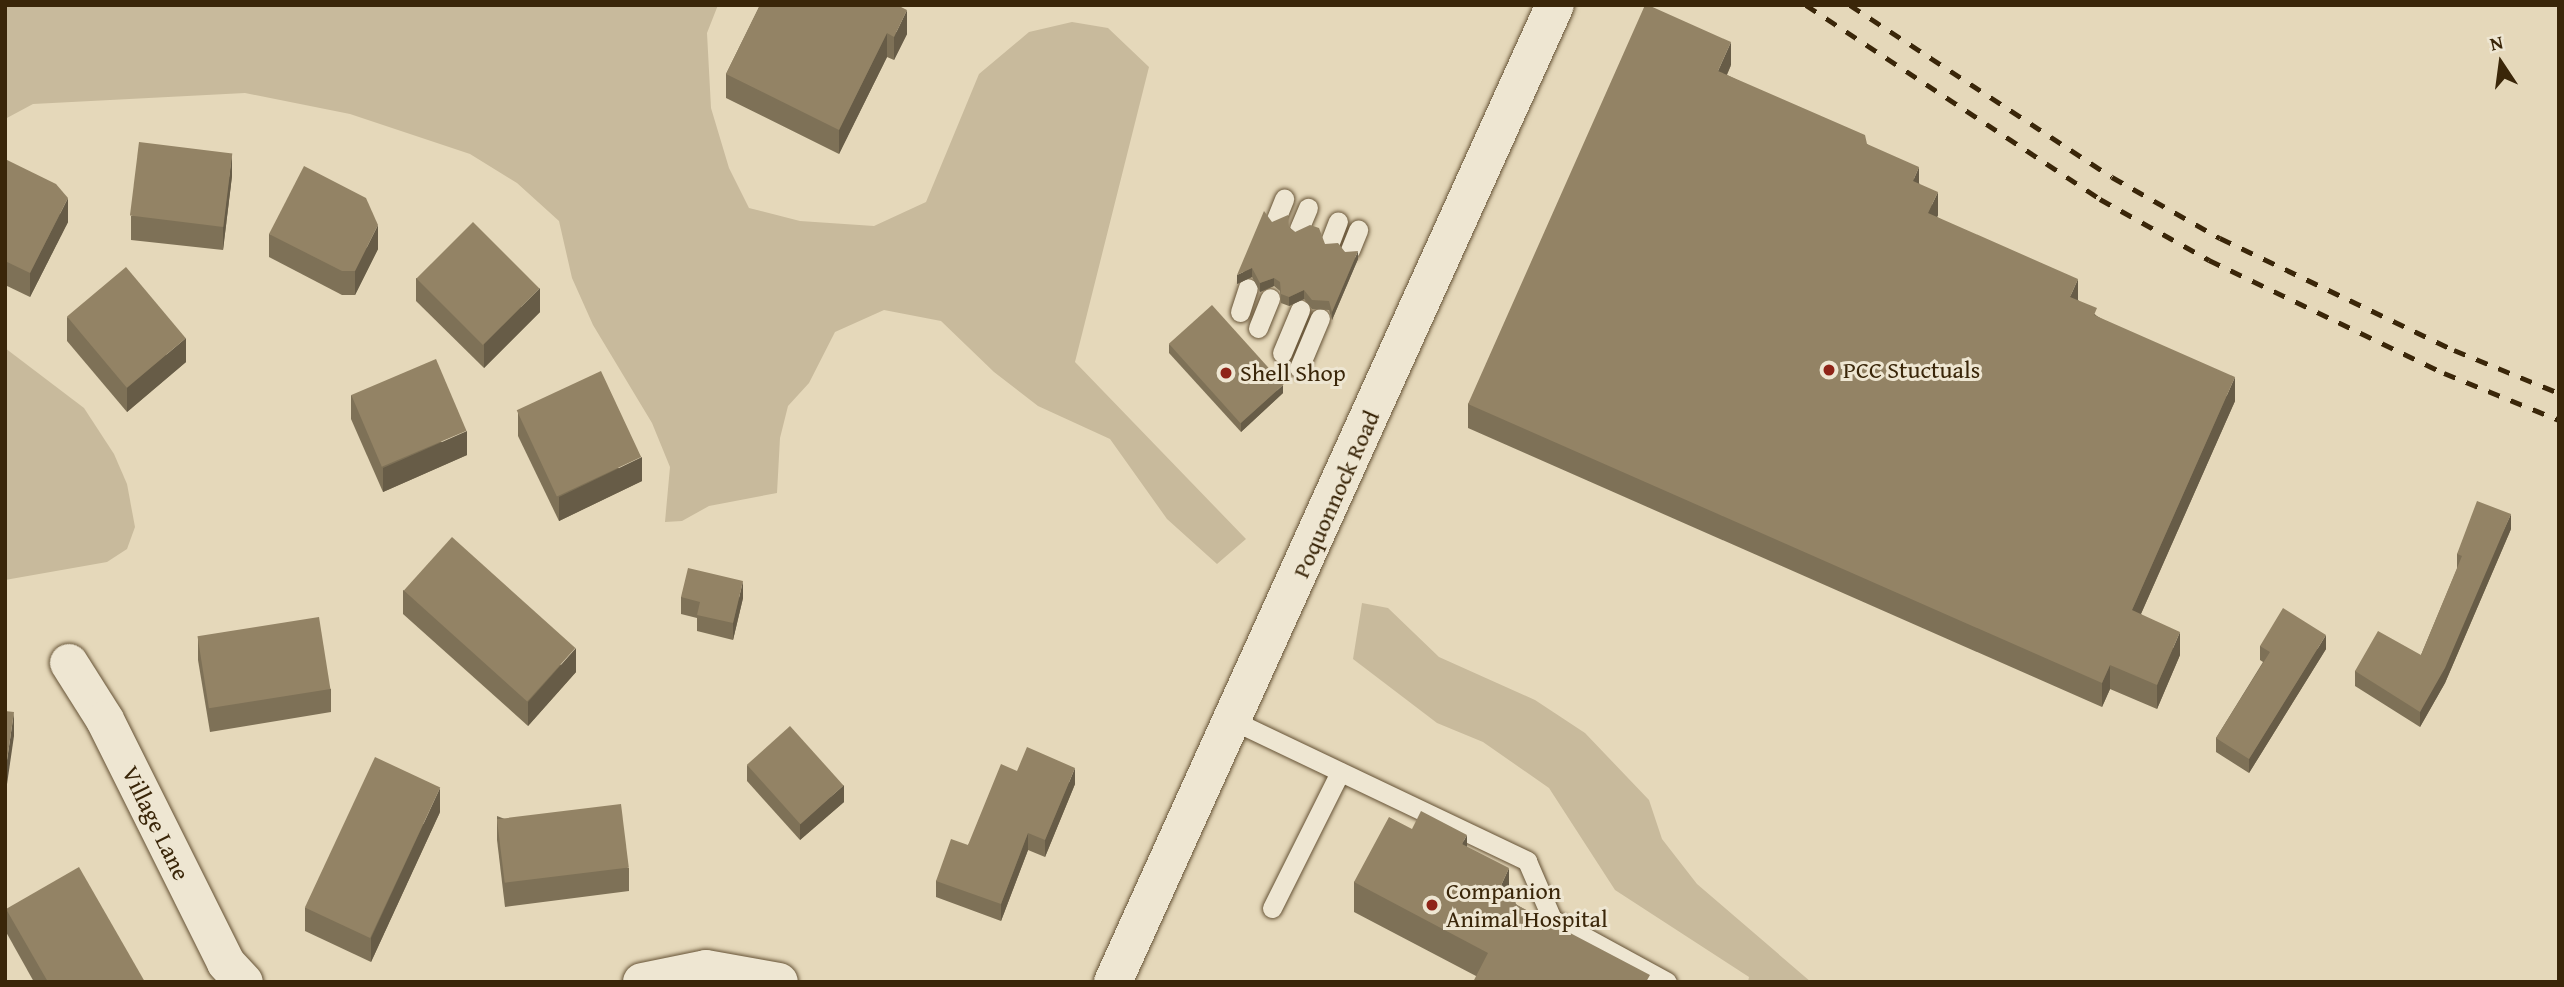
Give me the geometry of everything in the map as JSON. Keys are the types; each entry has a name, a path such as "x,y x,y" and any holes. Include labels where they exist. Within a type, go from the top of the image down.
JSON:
{"street":[{"name":"Poquonnock Road","path":"1113,982 1234,721 1555,5"},
{"name":"Village Lane","path":"69,663 105,720 226,963 244,982"},
{"path":"642,982 706,969 779,982"}],"lane":[{"path":"1276,219 1284,199"},
{"path":"1300,229 1308,208"},
{"path":"1329,242 1338,221"},
{"path":"1349,250 1358,230"},
{"path":"1240,312 1248,288"},
{"path":"1258,328 1270,298"},
{"path":"1282,353 1300,310"},
{"path":"1299,368 1320,318"},
{"path":"1234,721 1527,861 1552,919 1667,982"},
{"path":"1272,908 1340,772"}],"shaded area":[{"path":"5,5 718,5 707,33 711,108 729,168 749,208 800,221 874,226 926,202 979,74 1029,32 1072,22 1108,28 1149,67 1075,362 1246,539 1217,564 1167,519 1110,439 1038,406 994,372 941,321 884,310 835,332 809,383 788,406 780,438 777,493 709,506 682,521 665,522 670,467 652,423 593,325 572,278 559,221 517,183 470,154 350,114 245,93 33,104 5,119"},
{"path":"5,348 84,408 114,454 127,484 135,527 127,549 107,562 5,580"},
{"path":"1362,603 1388,608 1439,657 1535,700 1585,733 1649,800 1662,839 1697,884 1811,982 1748,982 1749,977 1615,890 1549,788 1483,742 1437,723 1353,659"}],"building":[{"path":"760,5 897,5 907,10 894,37 887,33 839,130 726,74"},
{"name":"PCC Stuctuals","path":"1645,5 1731,42 1718,71 1865,135 1867,144 1919,167 1913,181 1938,192 1928,213 2078,279 2070,297 2097,308 2094,315 2235,377 2132,610 2180,632 2157,685 2110,665 2102,683 1468,404"},
{"path":"139,142 232,153 223,227 130,215"},
{"path":"5,159 56,184 68,198 30,273 5,261"},
{"path":"304,166 366,198 378,225 355,271 342,271 269,234"},
{"path":"1264,211 1272,222 1288,215 1289,227 1295,232 1310,225 1319,228 1325,244 1338,243 1345,252 1358,251 1332,312 1329,301 1312,300 1304,290 1289,297 1281,294 1280,282 1274,278 1260,283 1252,268 1237,275"},
{"path":"473,222 539,288 483,345 416,279"},
{"path":"126,267 186,338 127,388 67,316"},
{"name":"Shell Shop","path":"1212,305 1284,385 1240,423 1169,344"},
{"path":"436,359 466,431 382,467 351,395"},
{"path":"601,371 641,457 557,496 517,410"},
{"path":"2477,501 2511,514 2445,668 2420,712 2355,671 2378,631 2421,655 2462,556 2457,554"},
{"path":"452,537 575,648 527,702 404,591"},
{"path":"688,568 743,581 733,623 697,615 700,602 681,597"},
{"path":"2283,608 2326,635 2249,759 2216,738 2270,652 2260,646"},
{"path":"319,617 330,689 209,708 198,636"},
{"path":"5,711 14,712 5,774"},
{"path":"790,726 844,785 800,824 747,765"},
{"path":"1027,747 1075,768 1045,840 1028,833 1001,904 936,881 951,839 968,845 1001,764 1017,771"},
{"path":"375,757 440,787 370,938 305,907"},
{"path":"621,804 629,868 505,883 497,819"},
{"path":"1421,811 1467,835 1462,844 1509,868 1499,890 1517,899 1515,904 1650,975 1646,982 1473,982 1488,953 1354,882 1389,817 1412,829"},
{"path":"79,867 145,982 48,982 6,909"}],"railway":[{"path":"1806,5 2100,199 2209,260 2444,373 2559,420"},
{"path":"1850,5 2112,177 2220,238 2454,350 2559,393"}],"place":[{"name":"PCC Stuctuals","path":"1829,370"},
{"name":"Shell Shop","path":"1226,373"},
{"name":"Companion Animal Hospital","path":"1432,905"}]}
